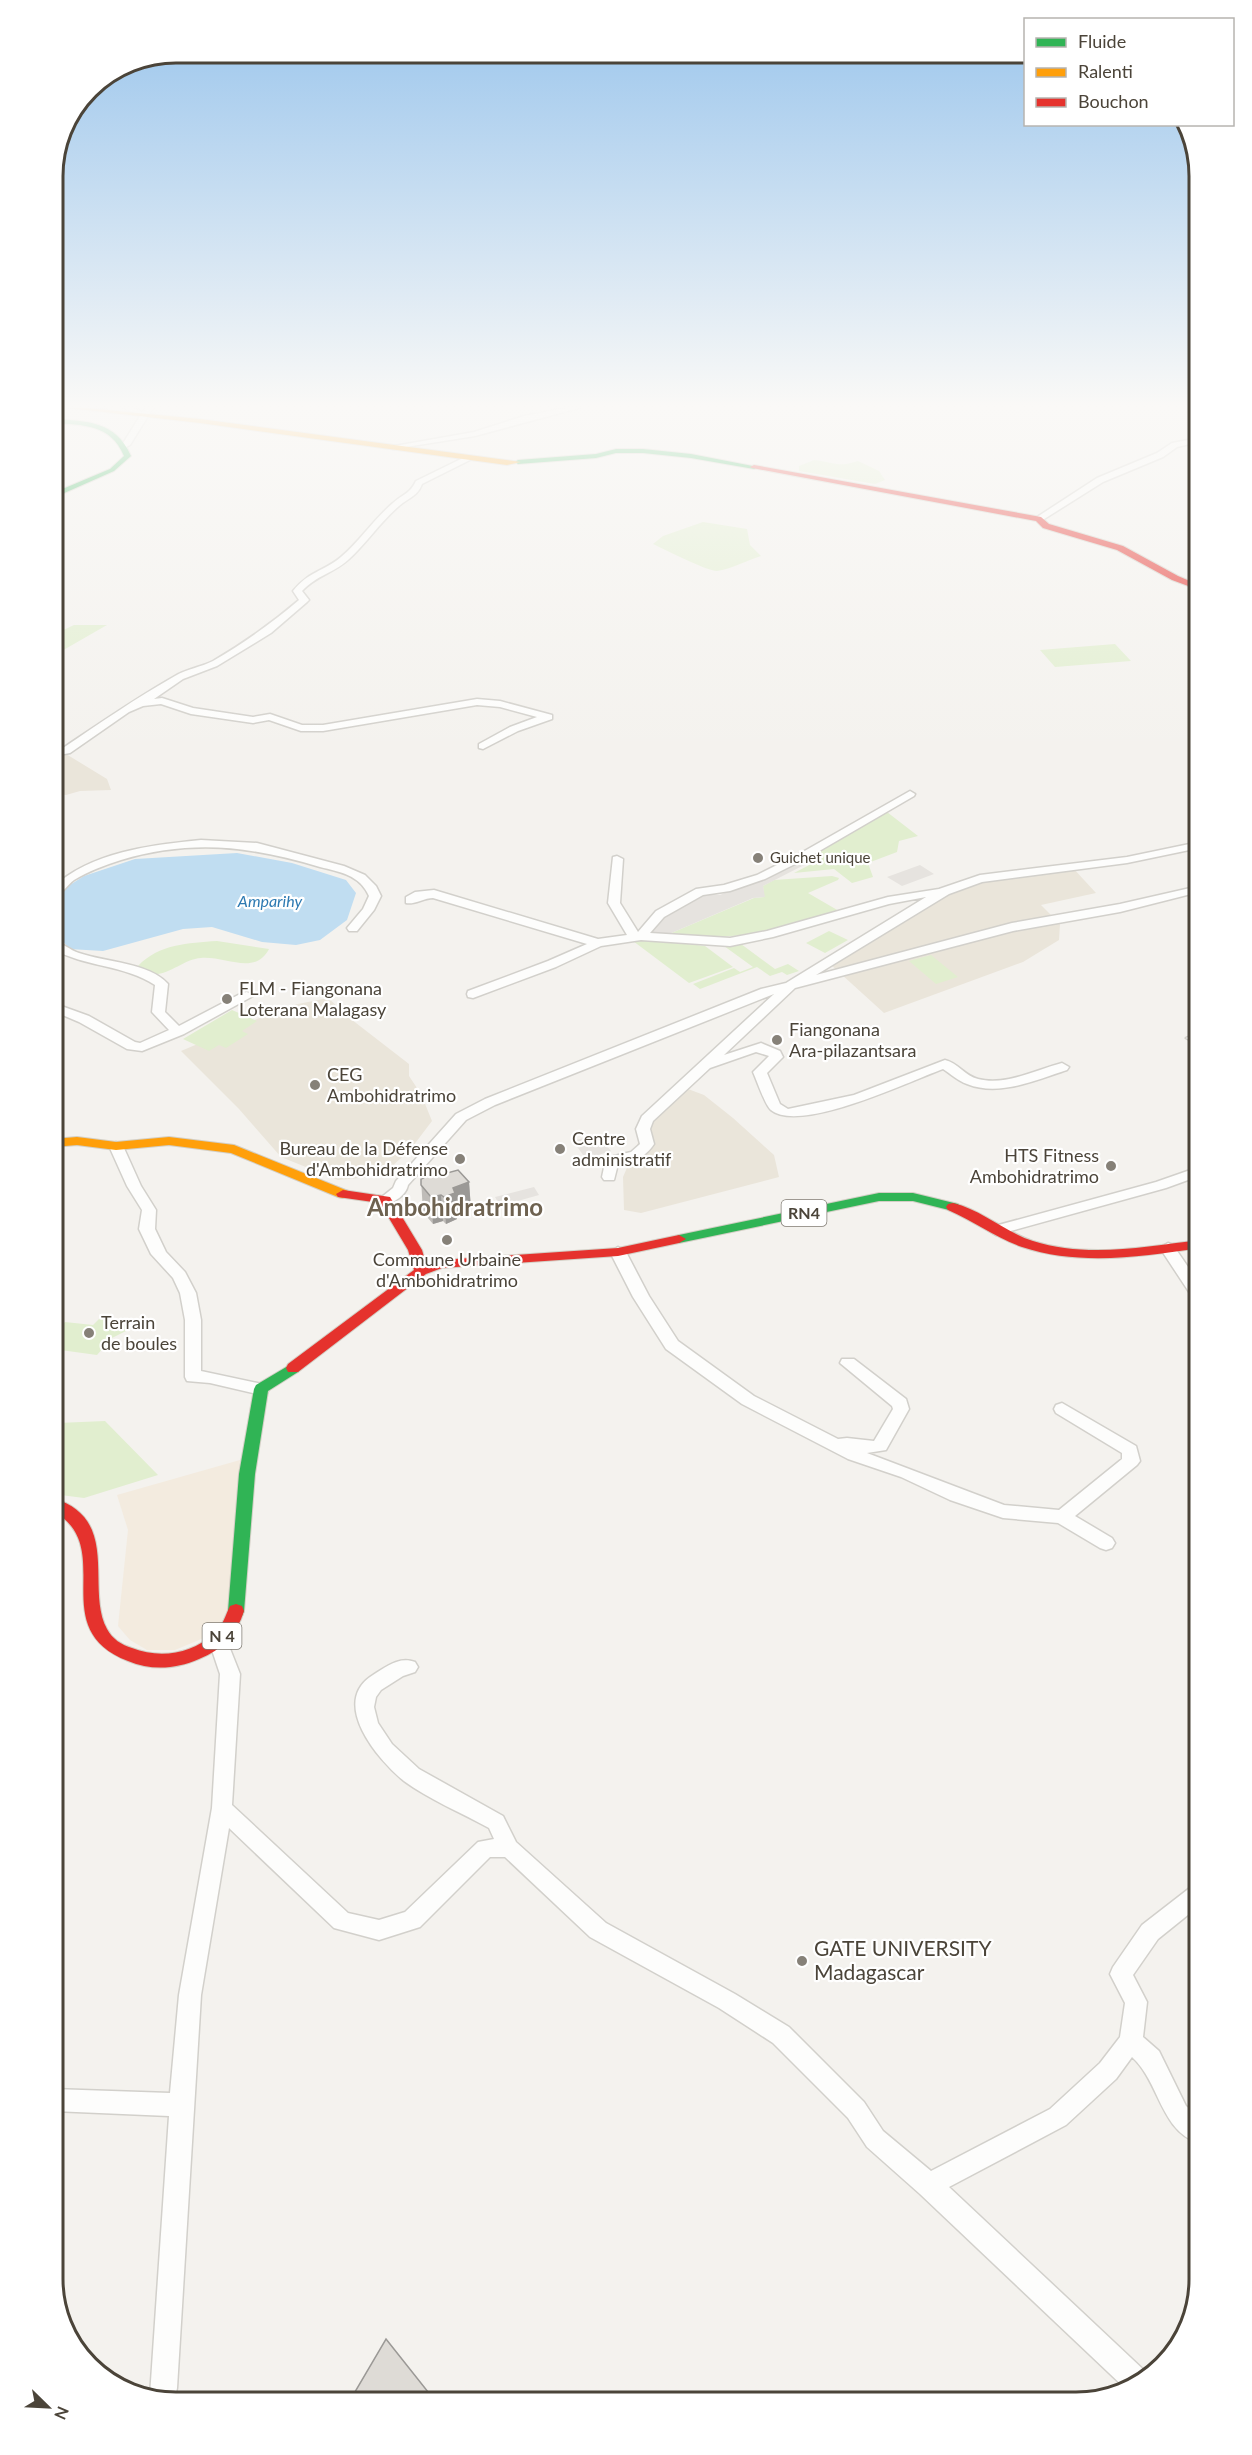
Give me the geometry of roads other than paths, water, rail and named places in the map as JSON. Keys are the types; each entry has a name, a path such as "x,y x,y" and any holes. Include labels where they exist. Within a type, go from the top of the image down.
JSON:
{"street":[{"path":"63,751 180,677 214,664 268,631 304,600 297,591 310,577 330,569 345,558 378,523"},
{"path":"1042,523 1046,526 1120,548 1189,583"},
{"path":"141,703 162,701 191,711 253,720 270,717 301,728 323,728 477,702 500,704 548,717 514,729 483,746"},
{"path":"638,936 660,914 700,892 726,888 761,877 805,855 910,794"},
{"path":"63,880 95,863 186,844 247,845 309,859 359,875 373,888 375,896 368,910 353,928"},
{"path":"473,994 552,964 598,943 638,936 730,942 769,934 888,901 945,891 980,879 1127,860 1189,847"},
{"path":"617,859 614,903 638,936"},
{"path":"609,1178 611,1161 634,1156 643,1151 647,1144 643,1129 647,1119 792,984 945,891"},
{"path":"63,1142 77,1141 116,1146 169,1141 234,1149 343,1194 385,1200 400,1190 401,1185 461,1117 500,1098 766,992 932,950 1012,927 1120,908 1189,891"},
{"path":"410,900 419,895 434,894 598,943"},
{"path":"63,950 72,955 147,974 162,984 158,1012 168,1024 179,1031"},
{"path":"63,1011 84,1018 132,1046 142,1047 247,996"},
{"path":"704,1068 753,1048 761,1047 775,1054 776,1057 760,1072 771,1093 774,1106 785,1113 793,1113 850,1102 901,1083 931,1067 945,1064 976,1083 993,1085 1062,1067"},
{"path":"116,1146 148,1210 147,1229 159,1254 180,1276 188,1293 193,1320 193,1377 210,1377 261,1389"},
{"path":"996,1230 1161,1185 1189,1175"},
{"name":"RN4","path":"261,1389 317,1351 405,1282 421,1271 441,1264 618,1252 879,1197 896,1196 951,1206 1016,1240 1073,1253 1189,1245"},
{"path":"385,1200 414,1250 421,1271"},
{"path":"1168,1248 1189,1278"},
{"path":"414,1250 441,1264"},
{"path":"618,1252 646,1305 672,1346 748,1400 854,1455 1003,1511 1062,1517 1106,1543"},
{"path":"838,1447 849,1443 870,1449 880,1446 901,1409 900,1403 848,1363"},
{"name":"N 4","path":"63,1510 74,1516 85,1533 91,1560 92,1611 98,1634 112,1648 137,1658 179,1659 218,1641 231,1626 237,1601 248,1463 261,1389"},
{"path":"1062,1409 1130,1450 1131,1461 1062,1517"},
{"path":"163,2391 190,1995 222,1808 230,1674 218,1641"},
{"path":"408,1667 398,1669 374,1684 367,1696 364,1707 369,1725 385,1750 412,1775 496,1822 509,1848 598,1930 727,2001 781,2035 856,2110 875,2139 929,2185 1133,2377"},
{"path":"222,1808 342,1921 379,1930 412,1920 485,1848 509,1848"},
{"path":"929,2185 1058,2117 1108,2071 1131,2041 1136,2002 1121,1974 1150,1932 1189,1902"},
{"path":"1131,2041 1151,2059 1178,2114 1189,2123"},
{"path":"63,2100 181,2105"}],"water":[{"name":"Amparihy","path":"237,853 292,863 346,880 356,893 347,920 320,940 296,945 262,942 212,927 183,929 103,951 69,949 63,941 63,892 65,888 84,876 135,859"}],"place":[{"name":"Guichet unique","path":"758,858"},
{"name":"FLM - Fiangonana Loterana Malagasy","path":"227,999"},
{"name":"Fiangonana Ara-pilazantsara","path":"777,1040"},
{"name":"CEG Ambohidratrimo","path":"315,1085"},
{"name":"Centre administratif","path":"560,1149"},
{"name":"Bureau de la Défense d'Ambohidratrimo","path":"460,1159"},
{"name":"HTS Fitness Ambohidratrimo","path":"1111,1166"},
{"name":"Commune Urbaine d'Ambohidratrimo","path":"447,1240"},
{"name":"Terrain de boules","path":"89,1333"},
{"name":"GATE UNIVERSITY Madagascar","path":"802,1961"}],"district":[{"name":"Ambohidratrimo","path":"455,1208"}]}
